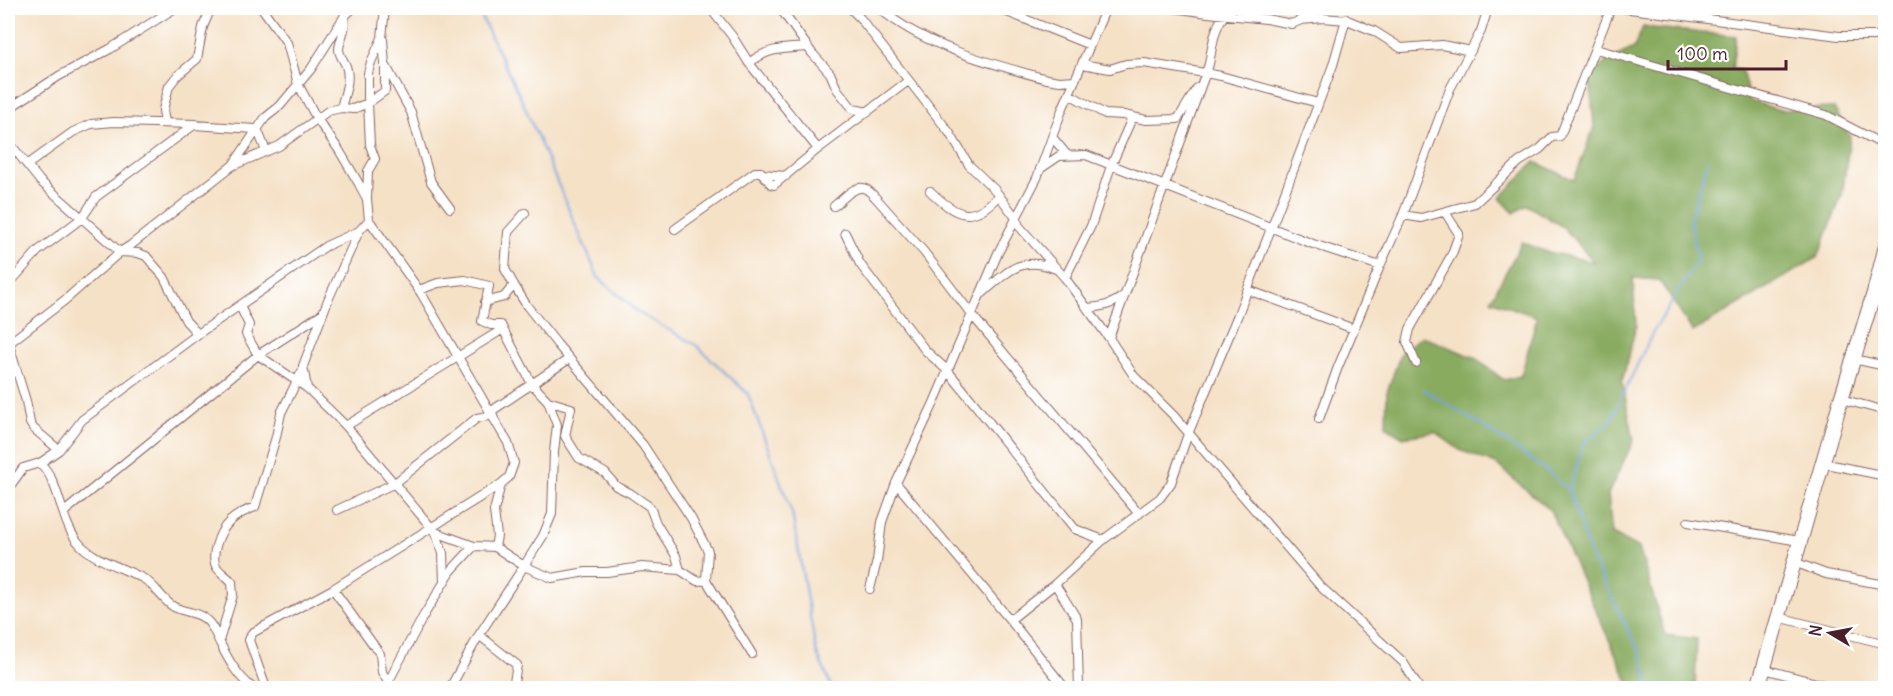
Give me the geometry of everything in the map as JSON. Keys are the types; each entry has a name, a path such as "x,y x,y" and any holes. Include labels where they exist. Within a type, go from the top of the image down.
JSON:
{"highway":[{"path":"1758,688 1853,359 1880,295 1886,246"}],"street":[{"path":"8,109 59,76 110,49 175,8"},
{"path":"165,123 163,110 169,86 197,59 203,27 211,8"},
{"path":"262,8 287,43 298,84 317,119 339,150 367,199"},
{"path":"341,108 348,79 347,67 339,48 345,29 346,8"},
{"path":"232,166 265,118 280,106 298,84 326,48 344,17 353,8"},
{"path":"58,450 30,423 27,401 8,343 65,300 120,252 232,166 279,146 328,111 341,108 353,110 368,103 384,91 385,64 382,38 385,8"},
{"path":"710,8 749,63 818,149"},
{"path":"780,8 830,74 837,89 853,109 868,112"},
{"path":"850,8 949,132 969,165 999,195 1016,218 1018,226 1065,278 1134,376 1164,406 1321,587 1403,662 1419,688"},
{"path":"879,8 911,32 966,54 1047,79 1075,80"},
{"path":"997,8 1090,45"},
{"path":"870,589 877,561 882,522 896,483 948,371 998,254 1040,169 1106,8"},
{"path":"1174,8 1292,24 1301,20 1346,19 1374,31 1401,48 1442,45 1471,51"},
{"path":"1109,338 1209,64 1218,25 1224,14 1232,8"},
{"path":"1319,419 1354,329 1403,215 1450,89 1481,30 1488,8"},
{"path":"1403,215 1421,218 1475,203 1524,158 1540,149 1552,137 1560,136 1611,8"},
{"path":"1622,8 1839,36 1886,36"},
{"path":"1010,620 1055,584 1103,540 1160,498 1171,483 1188,434 1248,290 1333,65 1346,19"},
{"path":"266,688 249,640 250,636 433,530 501,484 508,477 514,463 513,455 459,357 419,290 369,220 368,171 375,159 370,146 368,73 382,38"},
{"path":"749,63 762,53 772,50 808,47"},
{"path":"1596,49 1826,115 1886,146"},
{"path":"1082,64 1110,69 1126,64 1144,63 1205,74 1318,103"},
{"path":"385,64 411,112 431,183 450,208"},
{"path":"1069,94 1097,111 1146,120 1178,119 1205,74"},
{"path":"675,229 755,172 761,172 774,185 908,81"},
{"path":"1065,278 1090,226 1111,165 1132,118"},
{"path":"27,165 73,132 91,124 114,122 250,128 258,131 266,151"},
{"path":"8,285 38,251 82,218 96,197 109,185 197,124"},
{"path":"1053,138 1067,155"},
{"path":"8,141 40,181 120,252 146,256 164,277 186,321 198,334"},
{"path":"1040,169 1059,156 1086,155 1313,244 1380,266"},
{"path":"834,206 859,189 868,190 924,252 972,315 1139,514"},
{"path":"930,191 958,213 981,212 988,208 999,195"},
{"path":"1416,363 1407,342 1410,329 1452,254 1459,234 1445,212"},
{"path":"525,213 508,232 505,269 527,306 568,359 643,445 691,518 708,551 706,580 752,654"},
{"path":"8,489 23,468 40,463 58,450 82,420 198,334 326,246 358,231 369,220"},
{"path":"219,641 233,595 232,582 217,568 215,561 214,553 219,533 243,510 255,507 281,413 298,382 323,313 358,231"},
{"path":"845,233 860,264 925,350 948,371 1075,529 1103,540"},
{"path":"981,294 1012,268 1024,264 1036,262 1058,270"},
{"path":"419,290 438,284 465,280 489,286 482,321 491,325 501,325 532,384 548,401 557,425 552,514 543,536 479,635 450,688"},
{"path":"485,302 504,297 514,285"},
{"path":"1248,290 1354,329"},
{"path":"1087,308 1101,308 1125,295"},
{"path":"240,306 249,324 246,334 258,354 308,388 346,426 433,530 443,553 443,585"},
{"path":"64,512 258,354 323,313"},
{"path":"346,426 503,329"},
{"path":"337,510 395,483 477,418 491,414 568,359"},
{"path":"1853,359 1886,366"},
{"path":"303,369 308,388"},
{"path":"1841,399 1886,411"},
{"path":"548,401 571,408 565,436 579,458 605,473 616,486 650,507 656,523 676,556 680,570"},
{"path":"40,463 50,477 78,542 115,566 145,580 177,609 210,622 240,676 253,688"},
{"path":"1822,463 1886,476"},
{"path":"896,483 1065,688"},
{"path":"495,547 497,536 494,512 501,484"},
{"path":"1688,522 1800,542"},
{"path":"433,530 474,546 495,547 540,575 552,578 586,572 607,572 642,567 680,570 697,581 706,580"},
{"path":"386,685 423,615 451,571 474,546"},
{"path":"1794,562 1826,574 1886,585"},
{"path":"1055,584 1077,619 1079,688"},
{"path":"333,589 380,654 386,685"},
{"path":"1778,617 1886,644"},
{"path":"479,635 517,665 513,688"},
{"path":"1764,669 1835,688"}],"green space":[{"path":"1643,27 1736,36 1732,69 1742,71 1750,101 1780,110 1834,108 1850,137 1842,195 1818,257 1693,332 1659,280 1633,278 1636,326 1622,382 1634,440 1608,494 1612,534 1639,548 1665,635 1697,639 1695,688 1631,688 1550,510 1496,464 1460,450 1435,432 1403,437 1386,426 1387,392 1401,353 1422,336 1475,358 1504,380 1521,376 1537,317 1491,300 1522,242 1544,251 1594,262 1563,227 1527,205 1514,213 1500,198 1535,162 1574,180 1594,127 1590,78 1608,60 1634,48"}],"waterway":[{"path":"477,8 523,103 598,277 639,313 696,345 748,394 792,513 816,651 832,688"},
{"path":"1569,490 1584,443 1610,422 1652,334 1698,259 1690,220 1708,160"},
{"path":"1423,389 1486,428 1546,470 1569,490 1591,557 1642,657 1650,688"}]}
